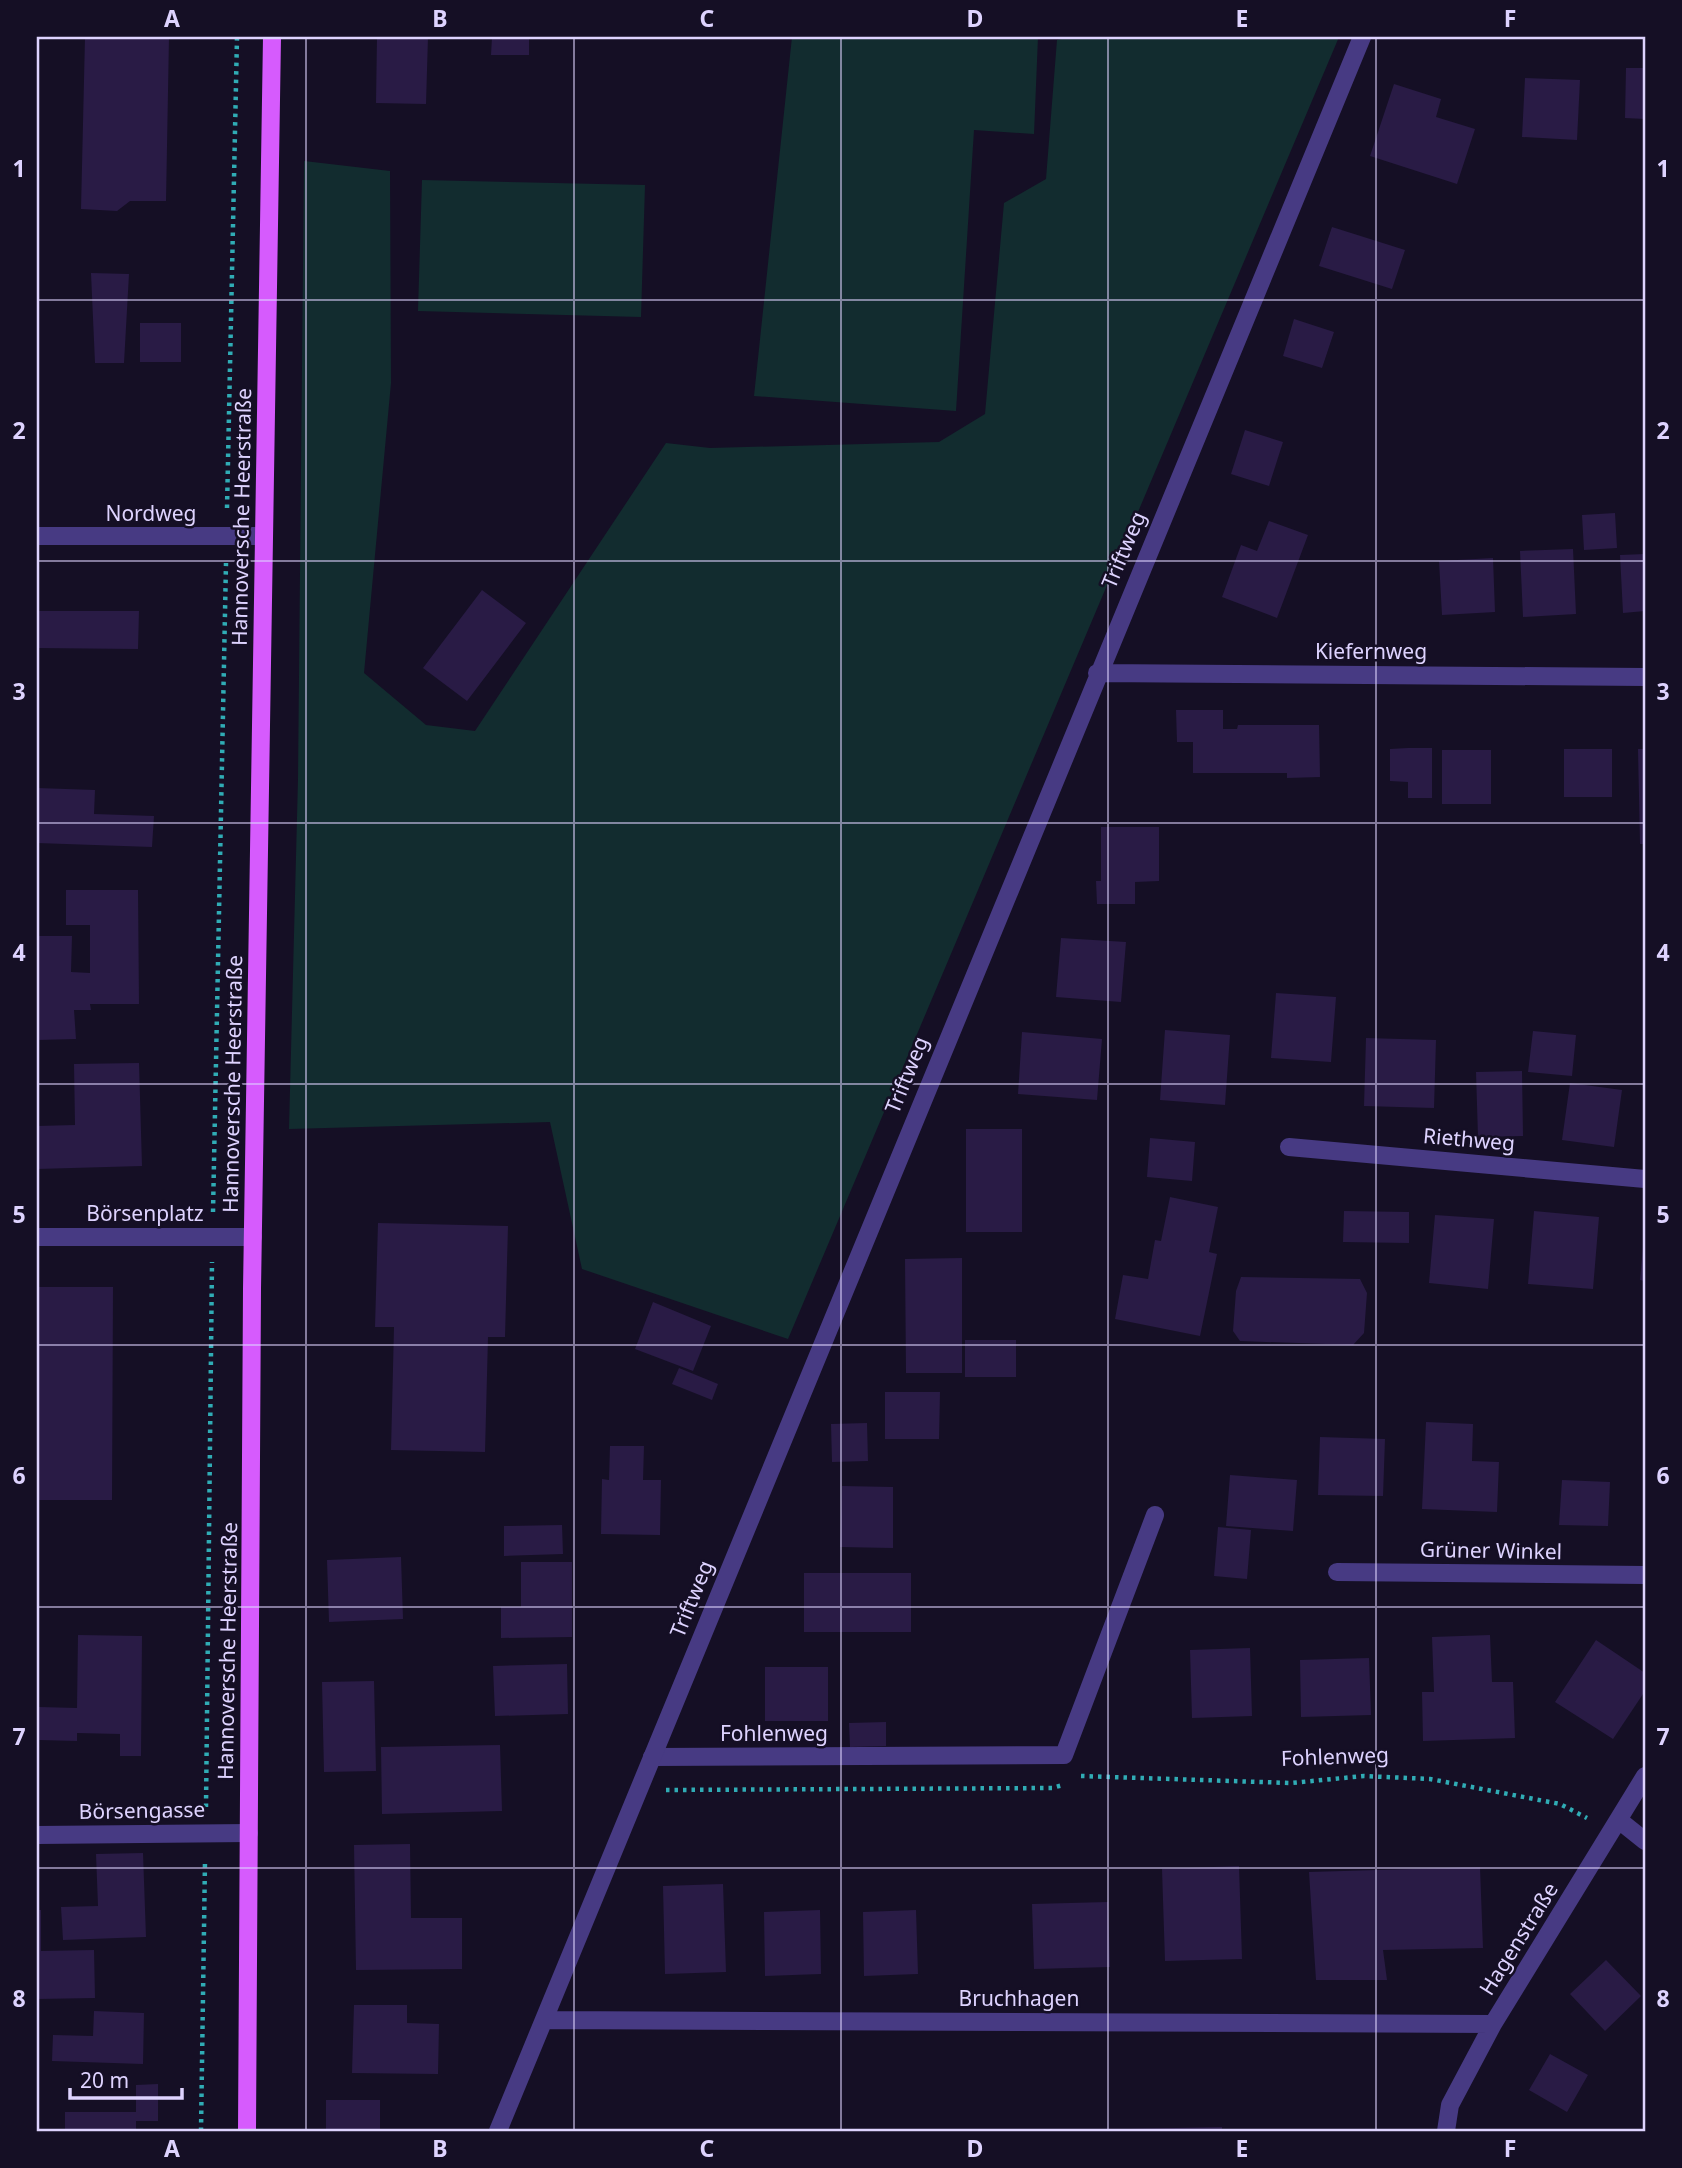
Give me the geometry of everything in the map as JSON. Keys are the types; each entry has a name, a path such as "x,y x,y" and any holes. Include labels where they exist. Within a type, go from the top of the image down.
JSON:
{"main road":[{"name":"Hannoversche Heerstraße","path":"247,2131 253,1237 272,37"}],"street":[{"name":"Triftweg","path":"498,2131 1097,673 1362,37"},
{"name":"Nordweg","path":"37,536 264,536"},
{"name":"Kiefernweg","path":"1097,673 1645,677"},
{"name":"Riethweg","path":"1289,1147 1645,1179"},
{"name":"Börsenplatz","path":"37,1237 253,1237"},
{"name":"Fohlenweg","path":"652,1757 1064,1755 1155,1515"},
{"name":"Grüner Winkel","path":"1336,1572 1645,1575"},
{"name":"Hagenstraße","path":"1446,2131 1450,2105 1493,2024 1645,1776"},
{"path":"1616,1826 1645,1841"},
{"name":"Börsengasse","path":"37,1835 249,1833"},
{"name":"Bruchhagen","path":"544,2020 1493,2024"}],"path":[{"path":"201,2131 212,1236 237,37"},
{"name":"Fohlenweg","path":"638,1791 1052,1788 1079,1776 1291,1783 1364,1776 1430,1779 1483,1787 1560,1804 1616,1826"}],"green space":[{"path":"792,37 1038,37 1034,134 974,130 956,411 754,396"},
{"path":"1070,37 1339,37 788,1339 582,1269 550,1122 289,1129 298,779 304,161 390,171 391,383 364,673 426,725 475,731 666,443 710,448 939,442 985,414 1004,203 1046,179 1057,40"},
{"path":"422,180 645,185 641,317 418,311"}],"building":[{"path":"85,37 169,37 166,201 130,201 117,211 81,209"},
{"path":"377,37 428,37 426,104 376,103"},
{"path":"492,37 529,37 529,55 491,55"},
{"path":"1626,68 1645,68 1645,119 1625,118"},
{"path":"1525,78 1580,80 1577,140 1522,137"},
{"path":"1394,84 1441,99 1436,117 1475,129 1457,184 1370,156"},
{"path":"1332,227 1405,250 1392,289 1319,266"},
{"path":"91,273 129,274 124,363 95,363"},
{"path":"1294,319 1334,332 1322,368 1283,356"},
{"path":"140,323 181,323 181,362 140,362"},
{"path":"1245,430 1283,442 1269,486 1231,474"},
{"path":"1615,513 1617,548 1584,550 1582,515"},
{"path":"1269,521 1308,535 1277,618 1222,597 1241,545 1257,551"},
{"path":"1573,549 1576,614 1523,617 1520,551"},
{"path":"1645,554 1645,611 1623,613 1620,555"},
{"path":"1493,558 1495,612 1442,615 1439,561"},
{"path":"482,590 526,623 467,701 423,668"},
{"path":"37,611 139,611 138,649 37,648"},
{"path":"1176,710 1223,710 1223,729 1237,729 1238,725 1319,725 1320,777 1287,778 1287,773 1193,773 1193,742 1177,742"},
{"path":"1432,748 1432,798 1408,798 1408,782 1390,781 1390,749"},
{"path":"1564,749 1612,749 1612,797 1564,797"},
{"path":"1638,749 1645,749 1645,844 1640,844"},
{"path":"1442,750 1491,750 1491,804 1442,804"},
{"path":"37,788 95,790 94,814 154,816 152,847 37,843"},
{"path":"1101,827 1159,827 1159,881 1135,882 1135,904 1097,904 1096,881 1101,881"},
{"path":"66,890 138,890 139,1004 90,1004 91,1010 74,1010 76,1039 37,1040 37,936 72,936 71,972 90,973 90,925 66,925"},
{"path":"1061,938 1126,942 1121,1002 1056,997"},
{"path":"1276,993 1336,997 1331,1062 1271,1058"},
{"path":"1165,1030 1230,1035 1225,1105 1160,1100"},
{"path":"1533,1031 1576,1035 1572,1076 1528,1072"},
{"path":"1022,1032 1102,1039 1097,1100 1018,1094"},
{"path":"1366,1038 1436,1040 1434,1108 1364,1106"},
{"path":"139,1063 142,1166 37,1169 37,1126 75,1125 74,1064"},
{"path":"1522,1071 1523,1136 1478,1137 1476,1072"},
{"path":"1570,1083 1622,1090 1614,1147 1562,1140"},
{"path":"966,1129 1022,1129 1022,1232 966,1232"},
{"path":"1150,1138 1195,1142 1192,1181 1147,1177"},
{"path":"1170,1197 1218,1207 1209,1252 1217,1254 1200,1336 1115,1319 1123,1275 1148,1279 1155,1240 1161,1241"},
{"path":"1344,1211 1409,1212 1409,1243 1343,1242"},
{"path":"1534,1211 1599,1217 1593,1289 1528,1284"},
{"path":"1435,1215 1494,1219 1488,1289 1429,1283"},
{"path":"378,1223 508,1226 505,1337 488,1337 485,1452 391,1450 394,1327 375,1327"},
{"path":"1645,1247 1645,1281 1640,1280"},
{"path":"962,1258 962,1373 906,1373 905,1259"},
{"path":"1241,1277 1360,1279 1367,1293 1364,1333 1353,1345 1240,1341 1233,1331 1236,1291"},
{"path":"37,1287 113,1287 112,1500 37,1500"},
{"path":"653,1302 711,1326 693,1371 635,1349"},
{"path":"965,1340 1016,1340 1016,1377 965,1377"},
{"path":"679,1368 718,1384 712,1400 672,1384"},
{"path":"885,1392 940,1392 939,1439 885,1439"},
{"path":"1426,1422 1473,1424 1472,1461 1499,1462 1497,1512 1422,1509"},
{"path":"867,1423 868,1461 832,1462 831,1424"},
{"path":"1320,1437 1385,1439 1383,1496 1318,1495"},
{"path":"610,1446 644,1446 643,1480 661,1480 660,1535 601,1534 602,1479 609,1480"},
{"path":"1230,1475 1297,1480 1293,1531 1226,1526"},
{"path":"1562,1480 1610,1482 1608,1526 1559,1525"},
{"path":"842,1486 893,1487 893,1548 840,1547"},
{"path":"562,1525 563,1554 504,1556 504,1526"},
{"path":"1218,1527 1251,1530 1247,1579 1214,1576"},
{"path":"401,1557 403,1619 329,1622 327,1560"},
{"path":"521,1562 572,1562 572,1637 501,1638 501,1607 521,1607"},
{"path":"804,1573 911,1573 911,1632 804,1632"},
{"path":"78,1635 142,1636 141,1756 120,1756 120,1734 77,1733 77,1741 39,1740 39,1707 77,1708"},
{"path":"1490,1635 1492,1682 1513,1682 1515,1738 1423,1741 1422,1692 1434,1692 1432,1637"},
{"path":"1596,1640 1645,1673 1645,1691 1613,1739 1555,1702"},
{"path":"1250,1648 1252,1716 1192,1718 1190,1650"},
{"path":"1369,1658 1371,1715 1301,1717 1300,1660"},
{"path":"567,1664 568,1714 495,1716 493,1666"},
{"path":"765,1667 828,1667 828,1721 765,1721"},
{"path":"374,1681 376,1771 324,1772 322,1682"},
{"path":"886,1722 886,1746 850,1747 849,1723"},
{"path":"500,1745 502,1811 382,1814 381,1747"},
{"path":"410,1844 411,1918 462,1918 462,1969 356,1970 354,1845"},
{"path":"143,1853 146,1937 63,1940 61,1907 98,1906 96,1854"},
{"path":"1239,1866 1242,1959 1165,1961 1162,1869"},
{"path":"1480,1867 1483,1948 1383,1950 1387,1980 1316,1980 1309,1872"},
{"path":"723,1884 726,1972 665,1974 663,1886"},
{"path":"1108,1902 1110,1967 1034,1969 1032,1904"},
{"path":"37,1910 41,1910 41,1951 94,1950 95,1998 37,1999"},
{"path":"820,1910 821,1974 765,1976 764,1912"},
{"path":"916,1910 918,1974 864,1976 863,1912"},
{"path":"1606,1960 1641,1996 1605,2031 1570,1994"},
{"path":"354,2005 407,2005 407,2023 439,2024 438,2074 352,2073"},
{"path":"94,2011 144,2013 143,2064 52,2061 53,2035 93,2036"},
{"path":"1550,2054 1588,2075 1567,2112 1529,2090"},
{"path":"158,2084 158,2121 136,2121 136,2131 65,2131 65,2112 136,2112 136,2085"},
{"path":"326,2100 380,2100 380,2131 326,2131"},
{"path":"1222,2127 1222,2131 1129,2131 1129,2129"}]}
